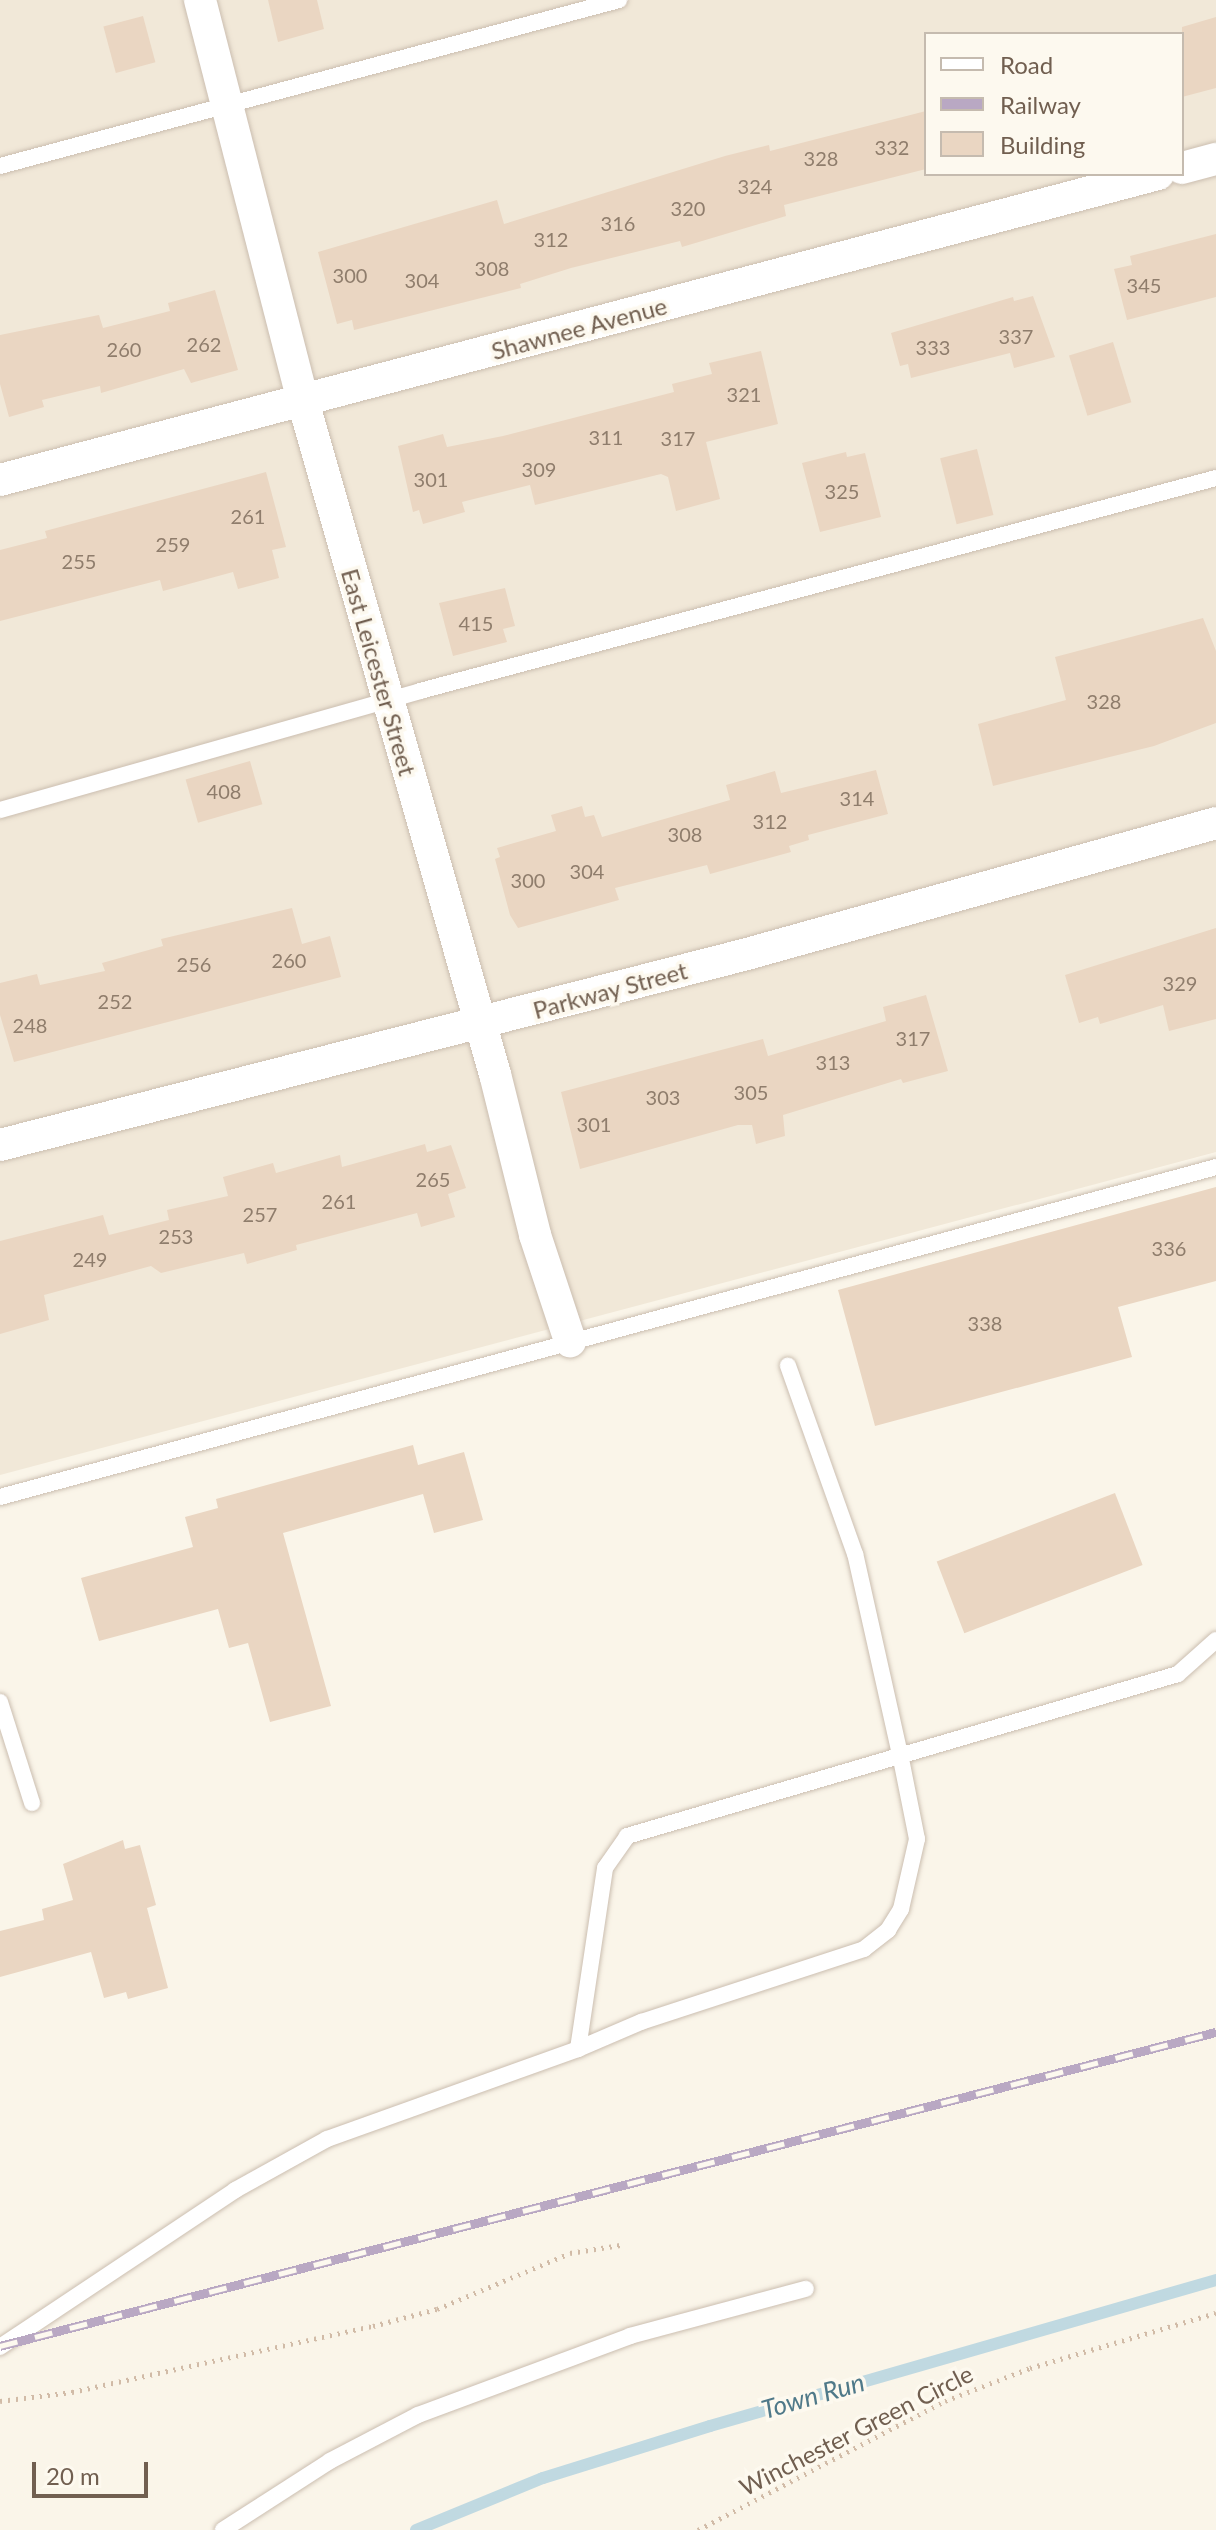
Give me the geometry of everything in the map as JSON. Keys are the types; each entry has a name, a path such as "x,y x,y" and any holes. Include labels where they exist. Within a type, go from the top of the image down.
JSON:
{"street":[{"name":"East Leicester Street","path":"200,0 303,401 481,1024 535,1235 570,1341"},
{"path":"1184,167 1216,159"},
{"name":"Shawnee Avenue","path":"0,480 1150,176"},
{"name":"Parkway Street","path":"0,1145 481,1024 1216,823"}],"lane":[{"path":"0,166 619,0"},
{"path":"0,810 387,700 1216,478"},
{"path":"0,1497 1216,1167"},
{"path":"0,2347 235,2190 327,2139 578,2049 641,2022 864,1949 888,1930 901,1909 917,1839 855,1554 788,1366"},
{"path":"578,2049 605,1868 627,1836 901,1759 1178,1674 1216,1640"},
{"path":"0,1702 32,1803"},
{"path":"223,2530 330,2461 418,2415 630,2336 806,2289"}],"path":[{"path":"0,2401 72,2392 373,2326 493,2288 570,2253 620,2245"},
{"name":"Winchester Green Circle","path":"698,2530 945,2401 1030,2368 1216,2313"}],"shaded area":[{"path":"0,0 1216,0 1216,1152 0,1475"}],"building":[{"path":"268,0 317,0 324,29 278,42"},
{"path":"143,16 155,62 116,73 103,27"},
{"path":"1216,17 1216,88 1184,96 1182,27"},
{"path":"924,112 924,170 784,205 786,216 682,247 680,241 571,268 520,284 521,288 354,330 352,320 337,324 318,252 497,200 504,224 725,156 769,145 770,151"},
{"path":"1216,234 1216,297 1127,320 1114,269 1132,265 1130,256"},
{"path":"215,290 238,370 191,383 184,369 101,393 100,386 42,400 44,407 9,417 0,384 0,335 99,315 103,328 170,311 168,303"},
{"path":"1033,296 1055,357 1014,368 1010,353 911,378 908,364 900,366 891,333 1013,297 1014,301"},
{"path":"1113,342 1131,402 1087,416 1069,355"},
{"path":"761,351 778,424 706,442 720,499 676,511 668,477 661,474 535,505 530,485 462,502 465,512 423,524 419,510 413,512 398,446 443,434 447,447 503,436 674,392 672,384 712,374 709,363"},
{"path":"977,449 993,515 957,524 940,458"},
{"path":"846,452 847,457 865,453 881,517 820,532 802,463"},
{"path":"266,472 286,547 272,550 279,578 238,589 233,572 163,591 160,580 0,621 0,550 47,538 45,531"},
{"path":"505,588 515,626 503,629 507,642 453,656 439,603"},
{"path":"1203,618 1216,651 1216,723 1154,746 993,786 978,724 1066,700 1055,657"},
{"path":"250,761 262,804 198,823 186,779"},
{"path":"876,770 888,814 808,835 809,840 789,846 791,852 710,874 707,865 615,888 619,900 518,928 510,915 495,859 500,857 497,848 556,831 551,815 582,806 585,817 594,815 602,837 730,800 726,785 775,771 781,793"},
{"path":"292,908 302,944 330,936 341,977 14,1062 0,1015 0,983 37,974 40,985 105,971 102,963 163,946 161,939"},
{"path":"1216,928 1216,1019 1169,1031 1163,1005 1100,1024 1098,1017 1079,1023 1065,975"},
{"path":"926,995 948,1071 903,1083 901,1079 783,1115 785,1136 756,1144 752,1125 738,1125 580,1169 561,1092 763,1039 768,1056 886,1021 883,1007"},
{"path":"425,1144 427,1152 451,1145 466,1188 448,1194 455,1217 421,1227 417,1213 296,1245 297,1250 247,1264 244,1253 161,1273 151,1266 44,1295 49,1320 0,1334 0,1241 103,1215 109,1235 169,1220 167,1210 228,1196 223,1177 273,1163 276,1173 340,1155 342,1167"},
{"path":"1216,1187 1216,1281 1118,1307 1132,1357 875,1426 838,1290"},
{"path":"413,1445 418,1465 464,1452 483,1520 434,1533 423,1494 283,1533 331,1706 270,1722 248,1643 229,1648 218,1609 99,1641 81,1578 193,1547 185,1517 218,1508 216,1499"},
{"path":"1115,1493 1143,1565 964,1633 937,1561"},
{"path":"123,1840 125,1849 140,1845 156,1905 147,1908 168,1988 128,1999 126,1992 104,1998 91,1952 0,1977 0,1931 44,1920 42,1909 73,1900 63,1864"}],"waterway":[{"name":"Town Run","path":"416,2530 543,2478 710,2426 1216,2280"}],"railway":[{"path":"0,2346 1216,2032"}]}
